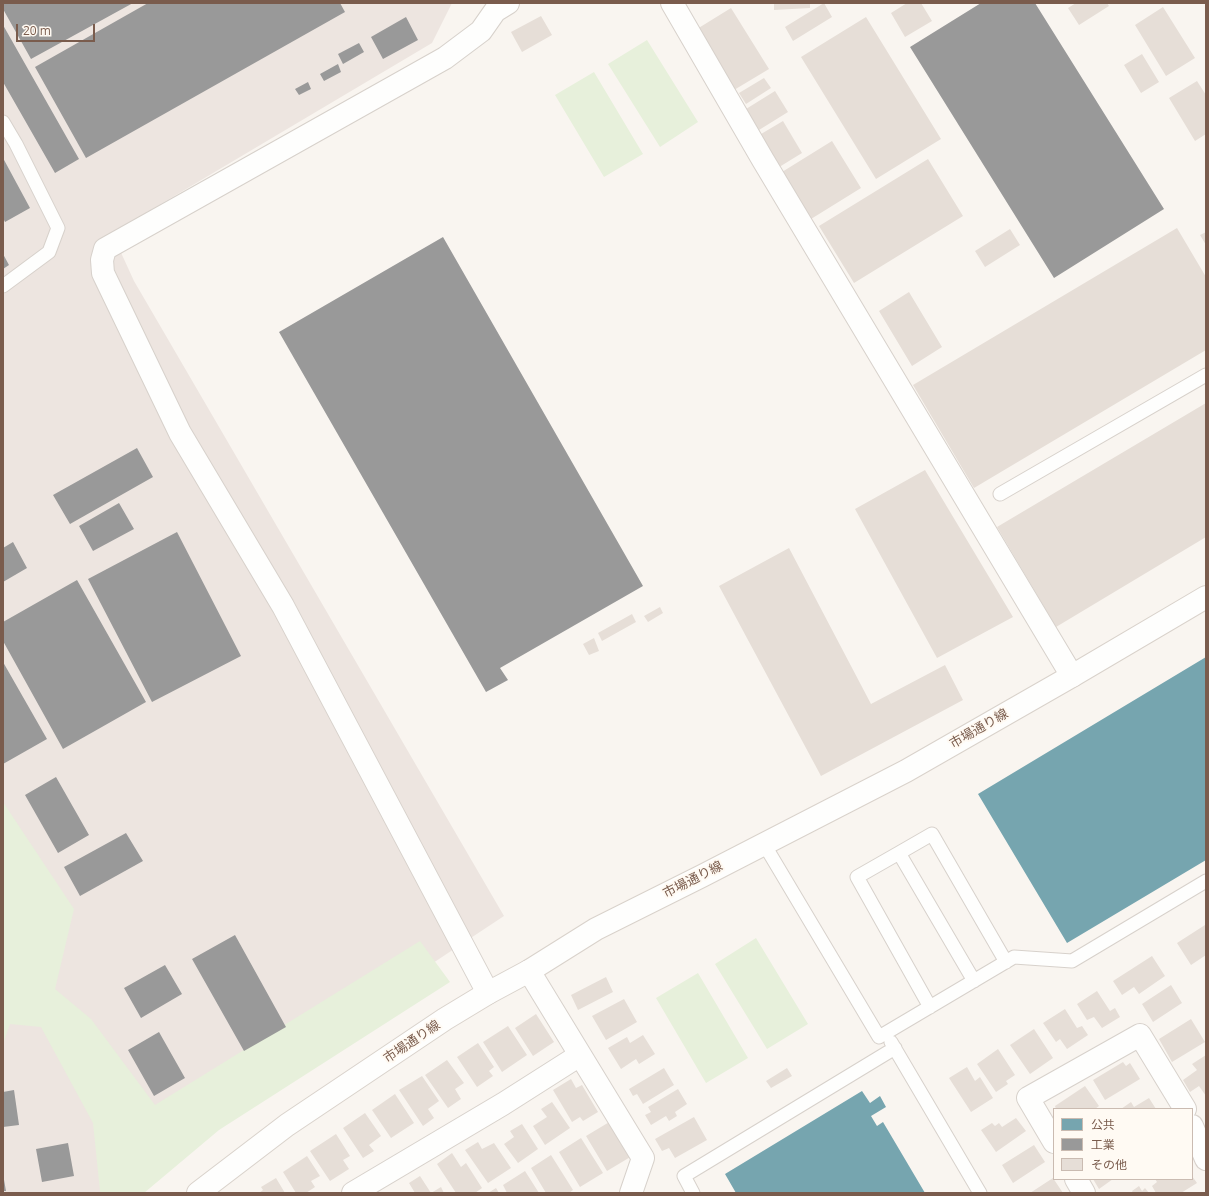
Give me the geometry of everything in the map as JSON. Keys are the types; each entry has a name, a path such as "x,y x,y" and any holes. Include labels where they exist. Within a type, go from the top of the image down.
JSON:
{"street":[{"path":"488,993 283,606 180,433 103,273 102,260 106,249 445,58 481,31 495,11 508,3"},
{"path":"672,3 763,160 1072,676"},
{"name":"市場通り線","path":"198,1193 287,1125 446,1019 488,993 529,971 596,929 906,771 1206,597"},
{"path":"529,971 643,1158 628,1189"},
{"path":"1053,1140 1028,1098 1140,1036 1184,1108"},
{"path":"353,1193 503,1104 580,1055"},
{"path":"1193,1128 1206,1159"},
{"path":"1077,1180 1084,1193"}],"lane":[{"path":"3,122 16,144 58,228 49,252 3,286"},
{"path":"1000,494 1206,375"},
{"path":"930,1007 857,877 932,834 1006,962"},
{"path":"764,844 879,1037 1014,957 1072,961 1206,881"},
{"path":"899,853 974,981"},
{"path":"886,1033 980,1193"},
{"path":"693,1193 684,1176 895,1048"}],"shaded area":[{"path":"3,3 452,3 432,43 112,233 134,281 504,916 300,1051 130,1193 3,1193"}],"green space":[{"path":"647,40 698,122 660,147 608,64"},
{"path":"594,72 643,154 604,177 555,95"},
{"path":"3,802 74,909 55,989 91,1019 155,1105 420,941 450,982 219,1130 144,1193 101,1193 93,1123 41,1027 10,1024 3,1044"},
{"path":"756,938 808,1024 767,1049 715,964"},
{"path":"698,973 748,1058 706,1083 656,998"}],"building: 公共":[{"path":"1206,657 1206,860 1067,943 978,794"},
{"path":"862,1091 870,1103 880,1096 886,1107 871,1116 877,1126 883,1122 925,1193 736,1193 725,1174"}],"building: 工業":[{"path":"3,3 133,3 31,59 3,9"},
{"path":"148,3 340,3 345,12 86,158 35,67"},
{"path":"981,3 1035,3 1164,209 1054,278 910,47"},
{"path":"406,17 418,40 383,59 371,37"},
{"path":"3,25 79,159 55,173 3,82"},
{"path":"359,43 364,52 343,64 338,54"},
{"path":"338,64 341,72 324,81 320,74"},
{"path":"308,82 311,89 299,95 295,89"},
{"path":"3,158 30,208 5,222 3,218"},
{"path":"443,237 643,586 500,668 508,680 486,692 279,332"},
{"path":"3,254 9,265 3,269"},
{"path":"137,448 153,477 70,524 53,495"},
{"path":"119,503 134,529 93,551 79,526"},
{"path":"177,532 241,656 152,702 88,579"},
{"path":"13,542 27,568 3,582 3,548"},
{"path":"77,580 146,702 63,749 3,641 3,622"},
{"path":"3,662 47,739 3,764"},
{"path":"56,777 89,835 58,853 25,795"},
{"path":"126,833 143,861 80,896 64,867"},
{"path":"235,935 286,1027 244,1051 192,959"},
{"path":"165,965 182,994 141,1018 124,988"},
{"path":"159,1032 185,1078 154,1096 128,1050"},
{"path":"14,1090 19,1125 3,1127 3,1092"},
{"path":"68,1143 74,1176 42,1182 36,1149"},
{"path":"3,1174 6,1191 3,1191"}],"building: その他":[{"path":"774,3 810,3 810,8 774,10"},
{"path":"824,3 832,17 793,41 785,27"},
{"path":"907,3 921,3 932,21 905,37 891,13"},
{"path":"1076,3 1107,3 1109,6 1079,25 1068,8"},
{"path":"1163,7 1195,58 1166,76 1135,25"},
{"path":"731,8 769,69 734,90 697,29"},
{"path":"541,16 552,35 522,52 511,32"},
{"path":"866,17 941,139 876,179 801,57"},
{"path":"1142,54 1159,82 1141,93 1124,65"},
{"path":"764,78 771,88 746,104 739,93"},
{"path":"1197,81 1206,95 1206,134 1195,141 1169,98"},
{"path":"775,91 788,112 759,130 746,109"},
{"path":"783,121 802,153 776,169 756,137"},
{"path":"832,141 861,188 811,219 782,172"},
{"path":"928,159 963,216 854,283 819,226"},
{"path":"1177,228 1206,277 1206,350 974,488 913,385"},
{"path":"1010,229 1020,245 985,267 975,251"},
{"path":"1206,232 1206,245 1200,235"},
{"path":"909,292 942,347 912,366 879,311"},
{"path":"1206,403 1206,537 1056,627 997,527"},
{"path":"925,470 1013,617 937,658 855,509"},
{"path":"789,548 871,704 945,665 963,700 821,776 719,586"},
{"path":"660,607 663,613 648,622 644,616"},
{"path":"632,614 636,622 602,641 598,633"},
{"path":"594,638 599,651 589,655 583,644"},
{"path":"1205,925 1206,955 1191,965 1177,943"},
{"path":"1152,956 1165,976 1139,994 1134,987 1122,995 1113,981"},
{"path":"606,977 613,992 578,1010 571,995"},
{"path":"1171,985 1182,1003 1153,1022 1142,1004"},
{"path":"1097,991 1110,1011 1115,1008 1120,1017 1102,1028 1094,1017 1087,1020 1077,1004"},
{"path":"624,999 637,1022 606,1040 592,1016"},
{"path":"1065,1009 1077,1028 1082,1026 1088,1035 1067,1049 1060,1039 1056,1042 1043,1023"},
{"path":"536,1014 554,1042 533,1056 515,1028"},
{"path":"1191,1019 1205,1042 1172,1062 1159,1039"},
{"path":"508,1026 527,1055 502,1072 483,1042"},
{"path":"1034,1029 1053,1058 1030,1074 1010,1045"},
{"path":"643,1035 655,1054 639,1064 636,1059 621,1069 608,1048 627,1037 630,1043"},
{"path":"478,1043 494,1067 489,1071 493,1076 477,1087 457,1057"},
{"path":"998,1049 1015,1075 1006,1081 1008,1084 996,1092 977,1064"},
{"path":"1206,1055 1206,1096 1199,1086 1190,1092 1183,1080 1197,1070 1192,1064"},
{"path":"447,1060 464,1083 455,1089 461,1099 448,1108 425,1075"},
{"path":"1123,1062 1126,1066 1130,1063 1140,1079 1105,1100 1093,1080"},
{"path":"967,1067 975,1081 980,1077 993,1098 971,1112 949,1078"},
{"path":"664,1068 674,1085 643,1104 637,1094 633,1096 629,1089"},
{"path":"787,1068 792,1076 771,1088 766,1081"},
{"path":"422,1076 439,1101 428,1109 434,1118 423,1126 399,1090"},
{"path":"571,1079 576,1088 582,1085 598,1112 583,1121 580,1117 572,1122 553,1090"},
{"path":"1085,1086 1099,1106 1096,1108 1056,1108 1055,1106"},
{"path":"678,1089 687,1104 675,1112 677,1116 669,1121 666,1116 651,1125 645,1115 651,1112 648,1107"},
{"path":"395,1094 414,1123 391,1138 372,1110"},
{"path":"1149,1098 1155,1108 1122,1108 1131,1102 1134,1107"},
{"path":"552,1102 570,1128 545,1145 533,1126 547,1117 541,1109"},
{"path":"365,1113 381,1136 369,1145 374,1151 363,1158 343,1128"},
{"path":"694,1117 707,1140 675,1158 669,1148 662,1151 655,1139"},
{"path":"1016,1118 1026,1131 996,1152 981,1130 992,1123 995,1126 999,1123 1002,1127"},
{"path":"611,1121 632,1156 607,1171 586,1136"},
{"path":"522,1124 538,1149 518,1163 504,1144 514,1137 510,1131"},
{"path":"336,1134 350,1156 343,1160 349,1169 330,1181 310,1151"},
{"path":"581,1138 603,1173 580,1187 559,1152"},
{"path":"478,1142 482,1149 494,1143 511,1168 488,1183 465,1150"},
{"path":"1034,1145 1045,1162 1013,1183 1002,1165"},
{"path":"452,1153 461,1167 466,1163 482,1188 475,1193 456,1193 437,1164"},
{"path":"551,1155 573,1190 569,1193 546,1193 531,1168"},
{"path":"307,1156 320,1176 311,1181 315,1187 306,1193 296,1193 283,1172"},
{"path":"525,1171 539,1193 507,1193 503,1185"},
{"path":"420,1176 431,1193 415,1193 409,1183"},
{"path":"1193,1177 1197,1183 1181,1193 1156,1193 1152,1186 1157,1182 1156,1180 1193,1180"},
{"path":"276,1178 285,1193 259,1193 263,1190 261,1187"},
{"path":"1053,1178 1063,1193 1030,1193"},
{"path":"1094,1180 1112,1180 1099,1189"},
{"path":"1139,1186 1142,1191 1145,1188 1149,1193 1133,1193 1132,1191"},
{"path":"441,1187 444,1193 431,1193"},
{"path":"496,1188 499,1193 488,1193"}]}
